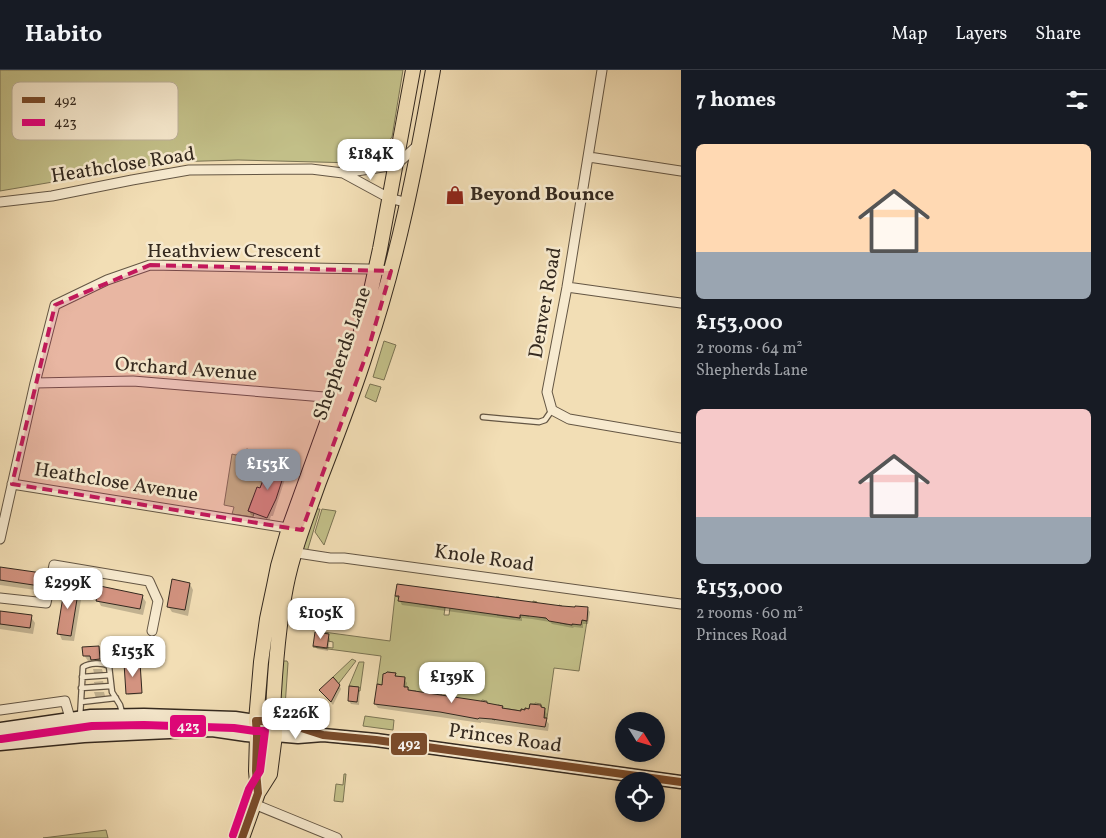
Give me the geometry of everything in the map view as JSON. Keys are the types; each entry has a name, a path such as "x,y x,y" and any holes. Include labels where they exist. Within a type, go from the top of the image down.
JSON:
{"main road":[{"name":"Shepherds Lane","path":"242,838 256,798 270,774 275,728 273,711 279,626 286,586 289,552 336,398 355,353 366,313 414,70"},
{"name":"Shepherds Lane","path":"296,529 368,350 385,294 408,203 433,70"},
{"name":"Shepherds Lane","path":"256,798 258,736 256,721 261,662 267,619 278,566 289,552"},
{"name":"Princes Road","path":"0,729 75,718 124,716 235,718 256,721 275,728"},
{"name":"Princes Road","path":"0,744 125,733 212,730 258,736 289,724 323,735 681,782"}],"street":[{"name":"Denver Road","path":"552,410 547,392 567,287 602,70"},
{"path":"396,165 420,143"},
{"path":"588,157 681,171"},
{"name":"Heathclose Road","path":"0,202 52,196 189,170 311,169 342,173 396,165"},
{"name":"Heathclose Road","path":"342,173 389,198 408,203"},
{"name":"Heathview Crescent","path":"0,539 35,383 55,305 107,280 150,265 375,270 391,272"},
{"path":"567,287 681,303"},
{"name":"Orchard Avenue","path":"35,383 133,381 336,398"},
{"path":"552,410 569,419 681,438"},
{"name":"Heathclose Avenue","path":"12,484 296,529"},
{"name":"Knole Road","path":"289,552 330,558 339,557 681,604"},
{"path":"0,598 46,603 54,565 149,581 158,601 152,631"},
{"path":"0,710 66,702 75,718"},
{"path":"256,798 337,838"}],"lane":[{"path":"483,417 540,422 545,420 552,410"},
{"path":"84,736 75,718 81,702 83,667 86,664 105,664 108,666 111,686 124,716 125,733"},
{"path":"82,677 110,676"},
{"path":"81,688 111,686"},
{"path":"81,702 116,698"}],"highlighted area":[{"path":"150,265 391,271 368,350 302,530 12,484 55,305"}],"shaded area":[{"path":"0,70 403,70 392,137 376,153 356,163 238,160 170,162 0,191"},
{"path":"384,341 396,345 384,380 373,377"},
{"path":"370,384 381,387 376,402 365,397"},
{"path":"247,449 267,457 266,461 269,462 267,467 270,469 265,475 256,501 252,500 248,511 254,513 253,517 232,514 234,507 224,505 232,454 236,455"},
{"path":"316,509 320,509 307,552 302,550"},
{"path":"322,509 336,511 324,545 315,532"},
{"path":"395,596 420,604 445,608 444,615 449,615 450,608 494,603 496,597 499,597 497,615 520,618 521,608 522,615 529,616 533,601 537,602 535,611 539,617 557,617 559,605 562,606 560,623 572,625 582,620 587,621 579,671 554,668 547,718 544,718 545,708 541,707 541,704 535,703 530,704 529,709 521,709 521,711 502,708 502,706 498,705 495,720 492,719 494,705 487,704 487,701 482,700 480,705 446,700 447,687 443,687 442,694 429,693 428,698 415,697 416,691 408,690 408,687 404,687 405,678 395,676 396,673 387,672 385,675 385,685 377,684 381,656 313,647 333,648 333,642 328,641 328,634 316,631 390,641"},
{"path":"352,659 356,661 339,683 338,689 336,680 333,677"},
{"path":"282,661 287,661 288,663 285,707 280,708"},
{"path":"359,662 364,662 360,691 358,691 358,687 349,686"},
{"path":"365,716 394,720 393,730 363,726"},
{"path":"344,774 346,774 343,802 334,801 336,784 343,785"},
{"path":"106,830 108,838 43,838"}],"building":[{"path":"270,462 286,468 276,499 267,518 248,511 257,487 260,488"},
{"path":"0,567 42,573 40,586 0,580"},
{"path":"172,579 190,583 185,610 167,607"},
{"path":"65,584 79,587 71,636 57,634"},
{"path":"397,584 562,606 588,607 587,621 582,620 581,625 572,625 549,621 546,618 520,615 520,618 398,601 399,596 395,596"},
{"path":"100,586 143,595 140,609 96,601"},
{"path":"0,611 32,615 30,628 0,624"},
{"path":"315,632 329,634 327,648 313,646"},
{"path":"99,646 100,659 91,660 90,656 83,656 82,647"},
{"path":"140,662 142,693 126,694 124,663"},
{"path":"387,672 396,673 395,676 405,677 404,687 408,687 408,690 487,702 503,706 502,708 521,711 521,709 525,710 525,708 529,709 530,704 541,705 541,707 545,708 544,718 547,718 545,727 374,704 377,684 382,685 383,674"},
{"path":"333,677 340,685 331,702 319,690"},
{"path":"349,686 359,687 357,702 348,701"}],"transit line":[{"name":"492","path":"242,838 258,793 256,721 275,721 323,735 376,740 681,782"},
{"name":"423","path":"1,739 92,726 144,725 265,731 260,771 249,789 233,835"}],"place":[{"name":"Beyond Bounce","path":"455,195"}]}
